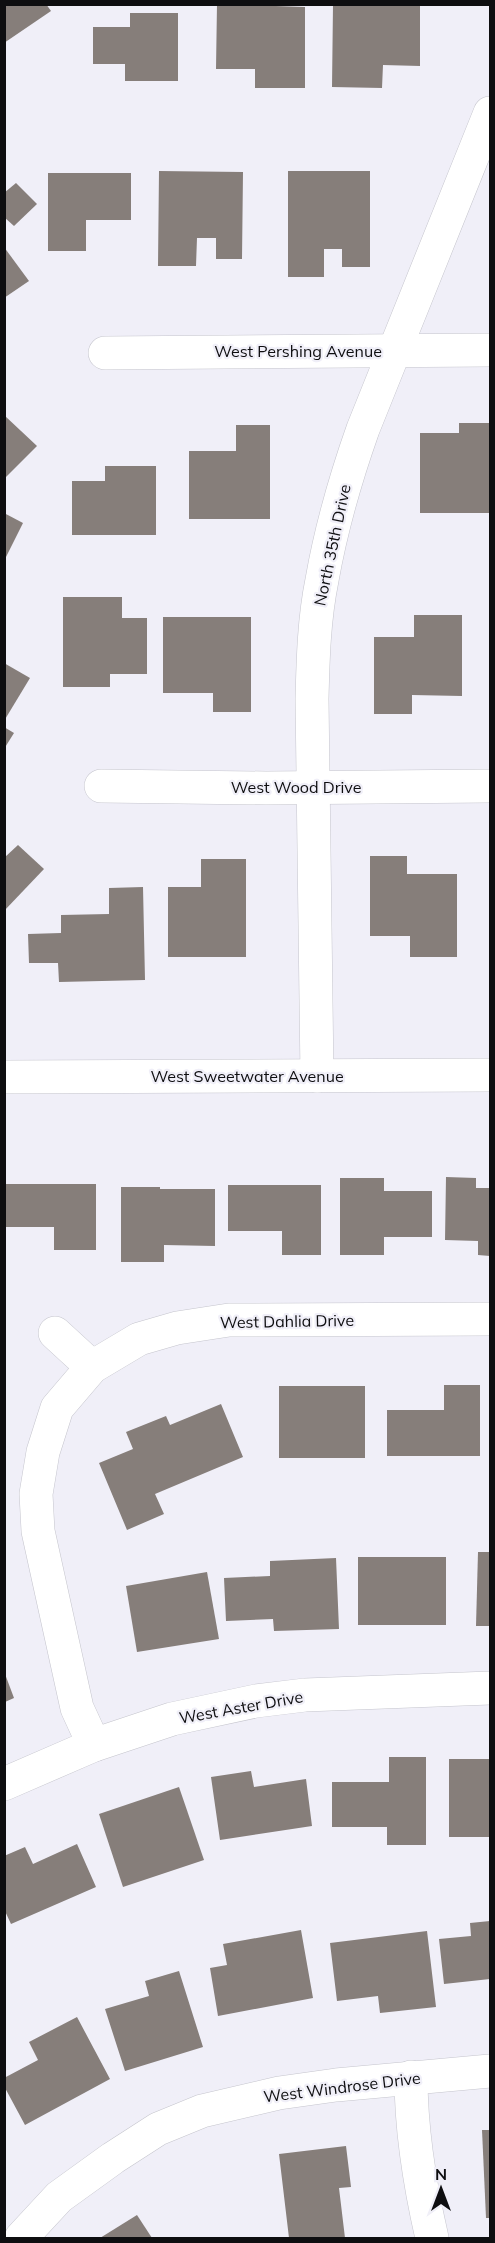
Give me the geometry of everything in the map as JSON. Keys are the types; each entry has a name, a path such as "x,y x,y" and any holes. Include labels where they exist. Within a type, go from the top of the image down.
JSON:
{"street":[{"name":"North 35th Drive","path":"317,1076 312,787 314,642 321,580 351,464 394,350 490,113"},
{"name":"West Pershing Avenue","path":"105,353 490,350"},
{"name":"West Wood Drive","path":"101,786 490,786"},
{"name":"West Sweetwater Avenue","path":"4,1077 490,1075"},
{"name":"West Dahlia Drive","path":"94,1745 77,1708 38,1531 36,1494 43,1452 57,1408 92,1367 139,1339 177,1328 229,1320 490,1319"},
{"path":"55,1333 92,1367"},
{"name":"West Aster Drive","path":"4,1784 94,1745 172,1719 256,1701 305,1695 490,1688"},
{"name":"West Windrose Drive","path":"21,2238 59,2197 113,2158 158,2129 202,2111 279,2093 336,2085 490,2071"},
{"path":"411,2078 411,2114 425,2209 432,2238"}],"building":[{"path":"4,4 46,4 51,11 4,43"},
{"path":"217,4 305,7 305,88 255,88 255,69 216,69"},
{"path":"420,4 420,66 383,65 382,88 332,87 333,5"},
{"path":"130,13 178,13 178,81 125,81 125,64 93,64 93,27 130,27"},
{"path":"159,171 243,172 242,259 216,259 216,238 197,238 196,266 158,266"},
{"path":"288,171 370,171 370,267 342,267 342,249 324,249 324,277 288,277"},
{"path":"48,173 131,173 131,220 86,220 86,251 48,251"},
{"path":"16,183 37,204 14,226 4,217 4,193"},
{"path":"4,247 29,281 4,298"},
{"path":"4,415 37,446 4,479"},
{"path":"459,423 490,423 490,513 420,513 420,433 459,433"},
{"path":"236,425 270,425 270,519 189,519 189,451 236,451"},
{"path":"105,466 156,466 156,535 72,535 72,481 105,481"},
{"path":"4,513 23,523 4,561"},
{"path":"63,597 122,597 122,618 147,618 147,674 110,674 110,687 63,687"},
{"path":"414,615 462,615 462,696 412,695 412,714 374,714 374,637 414,637"},
{"path":"163,617 251,617 251,712 213,712 213,693 163,693"},
{"path":"4,663 30,678 4,721"},
{"path":"4,727 14,733 4,749"},
{"path":"18,845 44,869 4,911 4,858"},
{"path":"370,856 407,856 407,874 457,874 457,957 410,957 410,936 370,936"},
{"path":"201,859 246,859 246,957 168,957 168,887 201,887"},
{"path":"143,887 145,980 59,982 58,963 29,963 28,934 61,933 61,915 109,914 109,888"},
{"path":"446,1177 476,1178 476,1188 490,1188 490,1256 478,1255 478,1241 445,1240"},
{"path":"340,1178 384,1178 384,1191 432,1191 432,1237 384,1237 384,1255 340,1255"},
{"path":"5,1184 96,1184 96,1250 54,1250 54,1227 5,1227"},
{"path":"228,1185 321,1185 321,1255 282,1255 282,1231 228,1231"},
{"path":"121,1187 215,1189 215,1246 164,1245 164,1262 121,1262"},
{"path":"444,1385 480,1385 480,1456 387,1456 387,1410 444,1410"},
{"path":"279,1386 365,1386 365,1458 279,1458"},
{"path":"221,1404 243,1457 155,1494 164,1514 127,1530 99,1463 133,1449 126,1432 166,1416 170,1425"},
{"path":"478,1552 490,1552 490,1626 476,1626"},
{"path":"358,1557 446,1557 446,1625 358,1625"},
{"path":"336,1558 339,1629 274,1631 273,1619 226,1621 224,1578 270,1576 270,1561"},
{"path":"207,1572 219,1639 137,1652 126,1586"},
{"path":"5,1674 14,1698 5,1702"},
{"path":"389,1757 426,1757 426,1845 387,1845 387,1827 332,1827 332,1782 389,1782"},
{"path":"449,1759 490,1759 490,1837 449,1837"},
{"path":"251,1771 254,1787 306,1779 312,1826 220,1840 211,1777"},
{"path":"179,1787 204,1860 123,1887 99,1814"},
{"path":"77,1844 96,1887 11,1924 4,1909 4,1856 25,1847 33,1864"},
{"path":"490,1921 490,1979 444,1984 439,1939 471,1936 470,1923"},
{"path":"301,1930 313,1998 218,2016 210,1968 227,1965 223,1944"},
{"path":"427,1931 436,2007 380,2013 378,1996 337,2001 330,1943"},
{"path":"179,1971 203,2047 125,2071 105,2009 149,1996 145,1981"},
{"path":"77,2017 110,2079 25,2125 4,2086 4,2078 38,2060 29,2042"},
{"path":"482,2130 490,2130 490,2218 486,2218"},
{"path":"346,2146 351,2187 339,2188 345,2238 289,2238 279,2154"},
{"path":"137,2215 152,2238 100,2238"}]}
